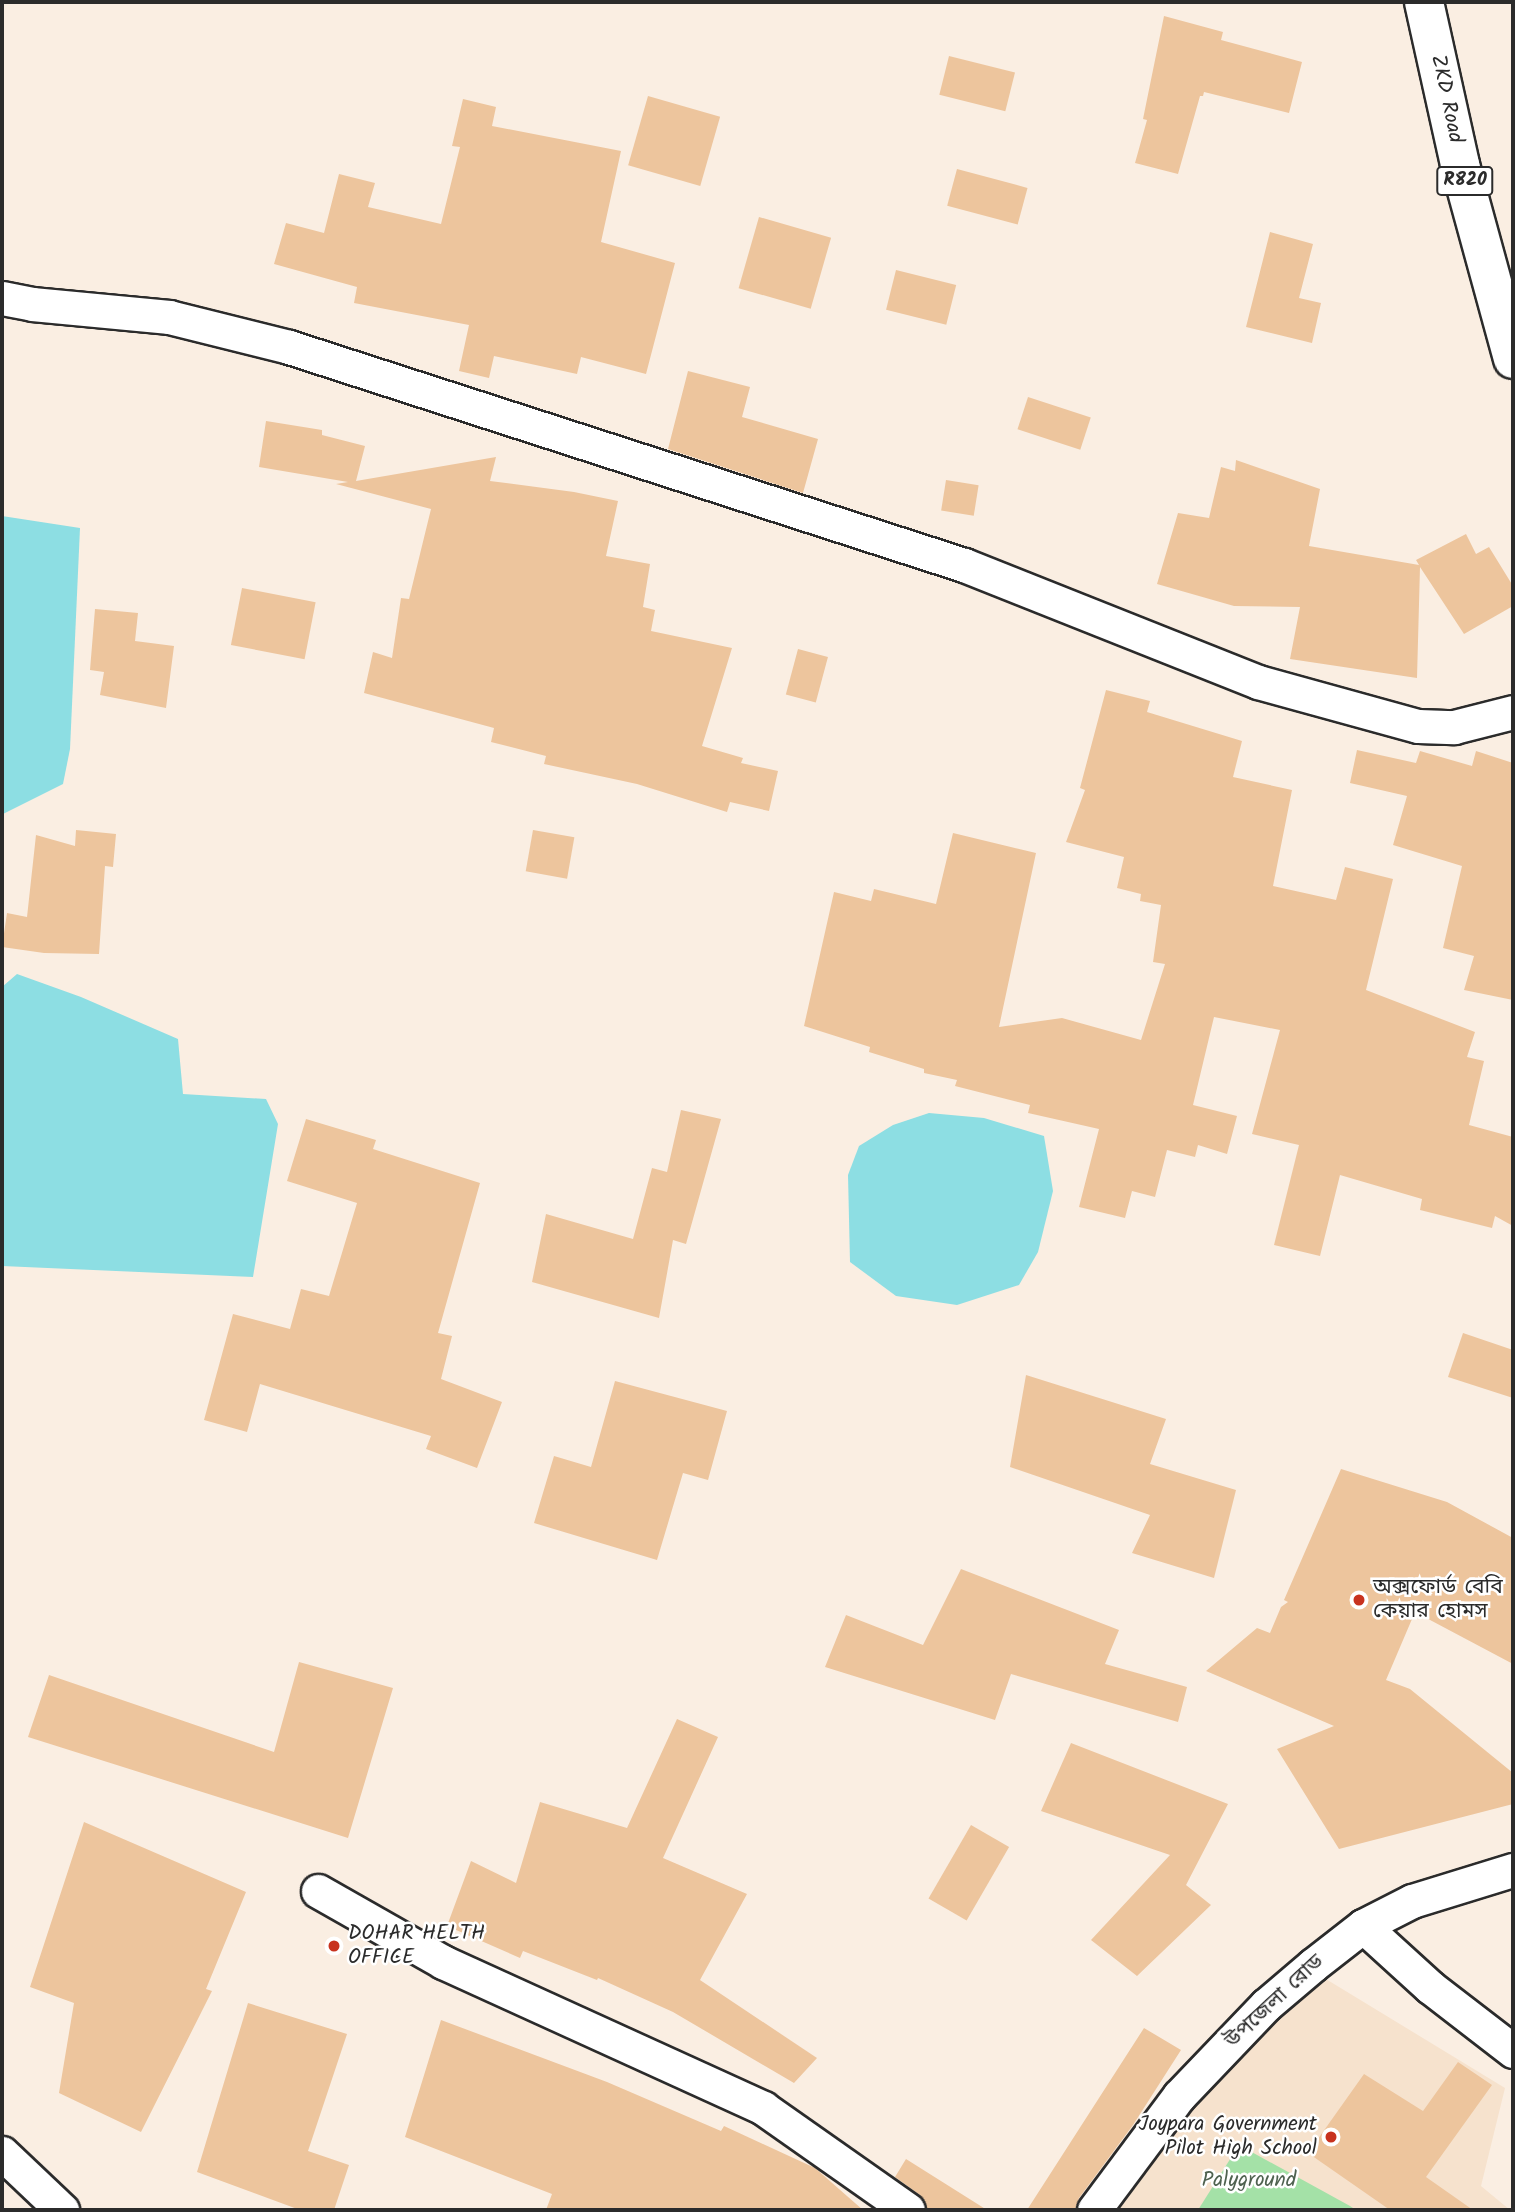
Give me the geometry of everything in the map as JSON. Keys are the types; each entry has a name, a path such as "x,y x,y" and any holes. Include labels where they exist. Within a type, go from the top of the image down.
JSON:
{"main road":[{"name":"ZKD Road","path":"1424,2 1460,165 1513,359"}],"street":[{"path":"2,298 32,304 169,317 289,347 964,565 1258,682 1418,726 1454,727 1513,712"},
{"name":"উপজেলা রোড","path":"1094,2210 1179,2096 1266,2005 1363,1926 1412,1901 1513,1870"},
{"path":"317,1891 443,1962 762,2108 908,2210"},
{"path":"1363,1926 1430,1987 1513,2051"},
{"path":"2,2153 62,2210"}],"shaded area":[{"name":"Joypara Government Pilot High School","path":"1316,1973 1505,2088 1481,2186 1510,2210 1109,2210 1282,2003"}],"green space":[{"name":"Palyground","path":"1239,2145 1350,2206 1356,2210 1198,2210"}],"water":[{"path":"2,516 80,528 70,749 63,784 3,814"},
{"path":"17,974 81,997 178,1039 183,1094 266,1099 278,1124 253,1277 2,1266 2,987"},
{"path":"929,1113 984,1118 1044,1136 1053,1191 1038,1252 1019,1285 957,1305 896,1296 850,1262 848,1175 859,1146 893,1125"}],"building":[{"path":"1164,16 1223,32 1221,40 1302,62 1289,113 1204,92 1203,96 1200,96 1178,174 1135,163 1147,120 1143,119"},
{"path":"949,56 1015,72 1005,111 939,95"},
{"path":"648,96 720,117 700,186 628,165"},
{"path":"463,99 496,107 492,126 621,151 601,242 675,263 646,374 581,357 577,374 494,356 489,378 459,371 469,325 354,303 357,287 274,264 286,223 324,233 339,174 375,183 368,207 441,224 460,147 452,146"},
{"path":"957,169 1028,188 1018,225 947,206"},
{"path":"759,217 831,238 811,309 739,288"},
{"path":"1270,232 1313,244 1299,298 1321,303 1312,343 1246,327"},
{"path":"896,270 956,285 946,325 886,310"},
{"path":"688,371 750,387 742,417 818,439 803,493 668,449"},
{"path":"1028,397 1091,417 1080,450 1017,429"},
{"path":"266,421 322,430 322,435 365,446 356,481 496,457 490,481 618,501 606,556 650,564 643,607 655,610 651,631 732,648 702,746 743,758 741,763 778,771 769,811 730,802 727,812 637,784 544,764 546,756 491,742 494,728 364,693 373,652 392,658 401,598 409,599 431,509 336,484 348,482 259,467"},
{"path":"1236,460 1320,489 1309,546 1419,565 1416,560 1466,534 1476,554 1489,547 1513,586 1513,606 1464,634 1420,567 1417,678 1290,659 1300,607 1234,606 1157,584 1178,513 1209,518 1221,467 1235,471"},
{"path":"946,480 979,485 974,516 941,511"},
{"path":"242,588 316,602 305,659 231,645"},
{"path":"95,609 138,613 135,641 174,646 166,708 100,695 104,672 90,670"},
{"path":"798,649 828,657 816,702 786,694"},
{"path":"1106,690 1150,701 1147,712 1242,741 1233,777 1292,790 1273,886 1336,900 1345,867 1393,879 1366,990 1475,1032 1467,1057 1484,1061 1469,1125 1513,1137 1513,1226 1495,1216 1492,1228 1420,1210 1422,1199 1340,1175 1320,1256 1274,1245 1299,1145 1252,1134 1280,1030 1214,1017 1193,1105 1237,1116 1227,1154 1198,1145 1195,1157 1167,1150 1155,1197 1132,1191 1125,1218 1079,1207 1099,1129 1028,1113 1030,1105 955,1086 957,1080 924,1073 924,1069 869,1052 870,1047 804,1026 834,892 871,901 874,889 936,904 953,833 1036,853 999,1027 1062,1018 1141,1040 1165,964 1153,962 1161,905 1140,901 1141,894 1117,888 1124,857 1066,842 1085,790 1080,788"},
{"path":"1357,750 1416,763 1420,751 1472,766 1476,751 1513,763 1513,1000 1464,990 1474,956 1443,948 1462,866 1393,845 1407,796 1350,783"},
{"path":"76,830 116,834 113,867 105,866 99,954 44,953 2,947 7,913 27,917 36,835 75,846"},
{"path":"533,830 574,837 567,879 526,871"},
{"path":"681,1110 721,1119 686,1244 673,1240 659,1318 532,1282 546,1214 633,1239 652,1168 667,1172"},
{"path":"306,1119 376,1140 373,1149 480,1183 438,1333 452,1336 441,1379 502,1402 477,1468 426,1449 431,1436 260,1384 247,1432 204,1420 233,1314 290,1329 301,1289 329,1296 357,1203 287,1181"},
{"path":"1463,1333 1513,1350 1513,1398 1448,1377"},
{"path":"1026,1375 1166,1419 1150,1464 1236,1490 1214,1578 1132,1553 1150,1515 1010,1467"},
{"path":"615,1381 727,1411 708,1480 683,1473 657,1560 534,1523 554,1456 591,1467"},
{"path":"1341,1469 1447,1502 1513,1538 1513,1664 1415,1612 1386,1680 1410,1689 1513,1773 1513,1804 1339,1849 1277,1749 1334,1726 1206,1671 1257,1628 1270,1633 1281,1607 1288,1602 1284,1600"},
{"path":"961,1569 1119,1630 1105,1664 1187,1687 1178,1722 1011,1674 995,1720 825,1667 846,1615 923,1645"},
{"path":"299,1662 393,1688 348,1838 28,1737 49,1675 274,1752"},
{"path":"677,1719 718,1737 663,1858 747,1894 700,1980 817,2058 794,2083 673,2012 598,1978 597,1980 523,1951 520,1958 447,1926 471,1861 516,1883 540,1802 627,1828"},
{"path":"1071,1743 1228,1804 1186,1885 1211,1905 1137,1976 1091,1940 1170,1855 1041,1811"},
{"path":"84,1822 246,1892 206,1989 212,1991 141,2132 59,2093 74,2003 30,1987"},
{"path":"971,1825 1009,1847 967,1921 928,1899"},
{"path":"248,2003 347,2034 308,2151 349,2165 334,2210 300,2210 197,2172"},
{"path":"441,2020 607,2082 721,2131 724,2126 815,2168 863,2210 546,2210 552,2194 405,2137"},
{"path":"1144,2028 1181,2050 1133,2125 1079,2198 1075,2210 1027,2210"},
{"path":"1458,2062 1492,2085 1426,2177 1473,2210 1390,2210 1308,2153 1364,2074 1423,2111"},
{"path":"906,2159 987,2210 927,2210 920,2195 895,2177"}],"place":[{"name":"অক্সফোর্ড বেবি কেয়ার হোমস","path":"1359,1600"},
{"name":"DOHAR HELTH OFFICE","path":"334,1946"},
{"name":"Joypara Government Pilot High School","path":"1331,2137"}]}
